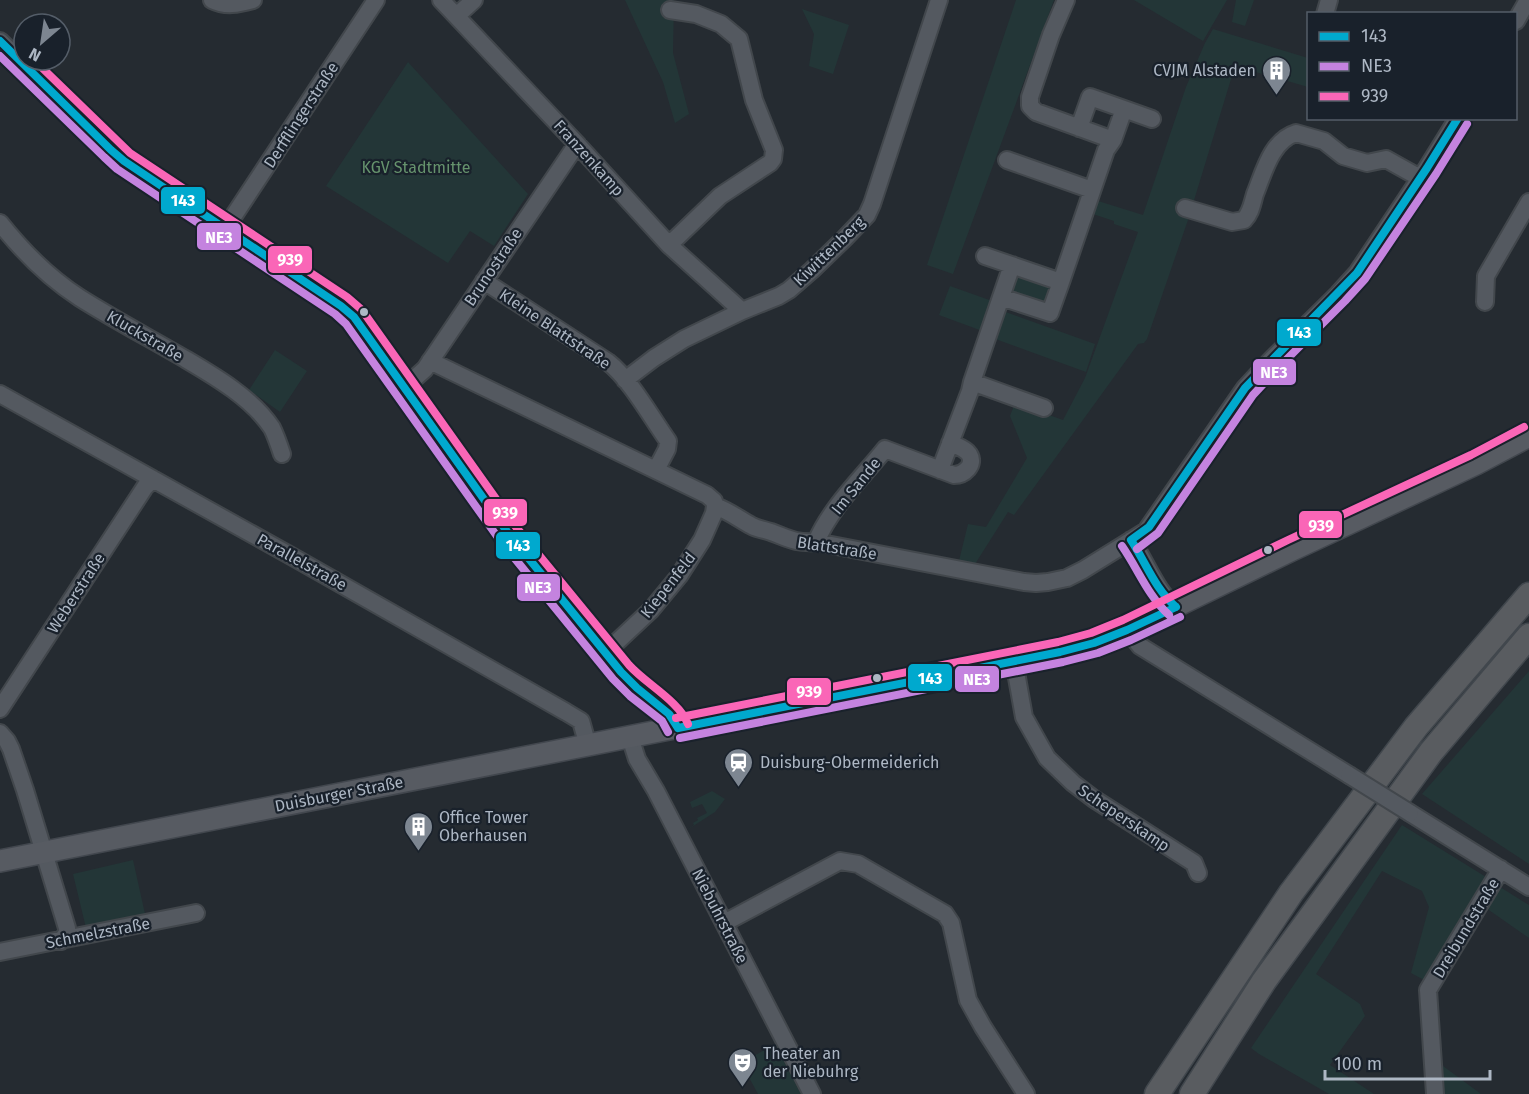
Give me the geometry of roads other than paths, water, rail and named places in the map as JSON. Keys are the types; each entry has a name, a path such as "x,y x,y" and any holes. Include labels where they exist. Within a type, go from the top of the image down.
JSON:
{"highway":[{"path":"1157,1094 1291,892 1416,727 1529,595"},
{"path":"1192,1094 1264,981 1431,752 1529,636"}],"main road":[{"name":"Duisburger Straße","path":"0,861 588,746 1094,643 1176,607 1476,464 1529,436"}],"street":[{"path":"212,0 229,5 253,0"},
{"name":"Derfflingerstraße","path":"225,230 376,0"},
{"name":"Franzenkamp","path":"441,0 669,245 742,311"},
{"path":"455,14 474,0"},
{"name":"Kiwittenberg","path":"625,380 684,339 789,290 828,256 867,215 939,0"},
{"path":"1066,0 1029,102 1032,110 1036,112 1113,140"},
{"path":"1517,18 1527,0"},
{"path":"669,245 720,196 770,163 774,155 773,146 754,100 739,39 721,24 696,14 670,10"},
{"path":"0,41 124,161 349,312 508,533 621,672 673,717 678,728"},
{"path":"1079,128 1090,97 1152,119"},
{"path":"1001,297 1050,313 1106,150 1113,140 1124,109"},
{"name":"Blattstraße","path":"430,361 711,497 715,506 754,527 787,540 816,542 1035,583 1061,580 1075,574 1149,527 1250,383 1357,273 1457,120"},
{"path":"1185,208 1232,222 1244,220 1250,213 1254,196 1273,151 1284,138 1296,133 1324,141 1343,156 1367,163 1386,159 1420,178"},
{"name":"Brunostraße","path":"405,387 425,369 577,144"},
{"path":"1007,160 1092,190"},
{"path":"1485,302 1486,276 1529,202"},
{"name":"Kluckstraße","path":"0,223 29,257 70,291 233,389 273,429 282,454"},
{"path":"985,256 1061,282"},
{"path":"940,470 970,391 1012,265"},
{"name":"Kleine Blattstraße","path":"484,281 616,369 668,441 668,446 656,470"},
{"path":"972,382 1044,408"},
{"name":"Parallelstraße","path":"0,394 574,716 581,721 588,746"},
{"name":"Im Sande","path":"816,542 822,527 885,449 957,475 966,471 970,460 964,449 950,443"},
{"name":"Weberstraße","path":"0,709 153,478"},
{"name":"Kiepenfeld","path":"606,653 642,620 673,585 702,540 715,506"},
{"path":"1131,540 1165,597 1176,607"},
{"path":"1127,630 1140,646 1529,887"},
{"name":"Scheperskamp","path":"1014,661 1024,717 1047,758 1094,799 1194,863 1198,873"},
{"path":"0,733 11,749 67,928 67,933 61,941"},
{"name":"Niebuhrstraße","path":"630,737 637,759 656,791 812,1094"},
{"path":"724,923 840,861 858,864 945,914 951,923 968,1000 1026,1094"},
{"name":"Dreibundstraße","path":"1435,1094 1428,990 1501,869"},
{"name":"Schmelzstraße","path":"0,952 196,913"}],"place":[{"name":"CVJM Alstaden","path":"1277,96"},
{"name":"Duisburg-Obermeiderich","path":"739,788"},
{"name":"Office Tower Oberhausen","path":"418,852"},
{"name":"Theater an der Niebuhrg","path":"742,1088"}],"park label":[{"name":"KGV Stadtmitte","path":"416,167"}]}
